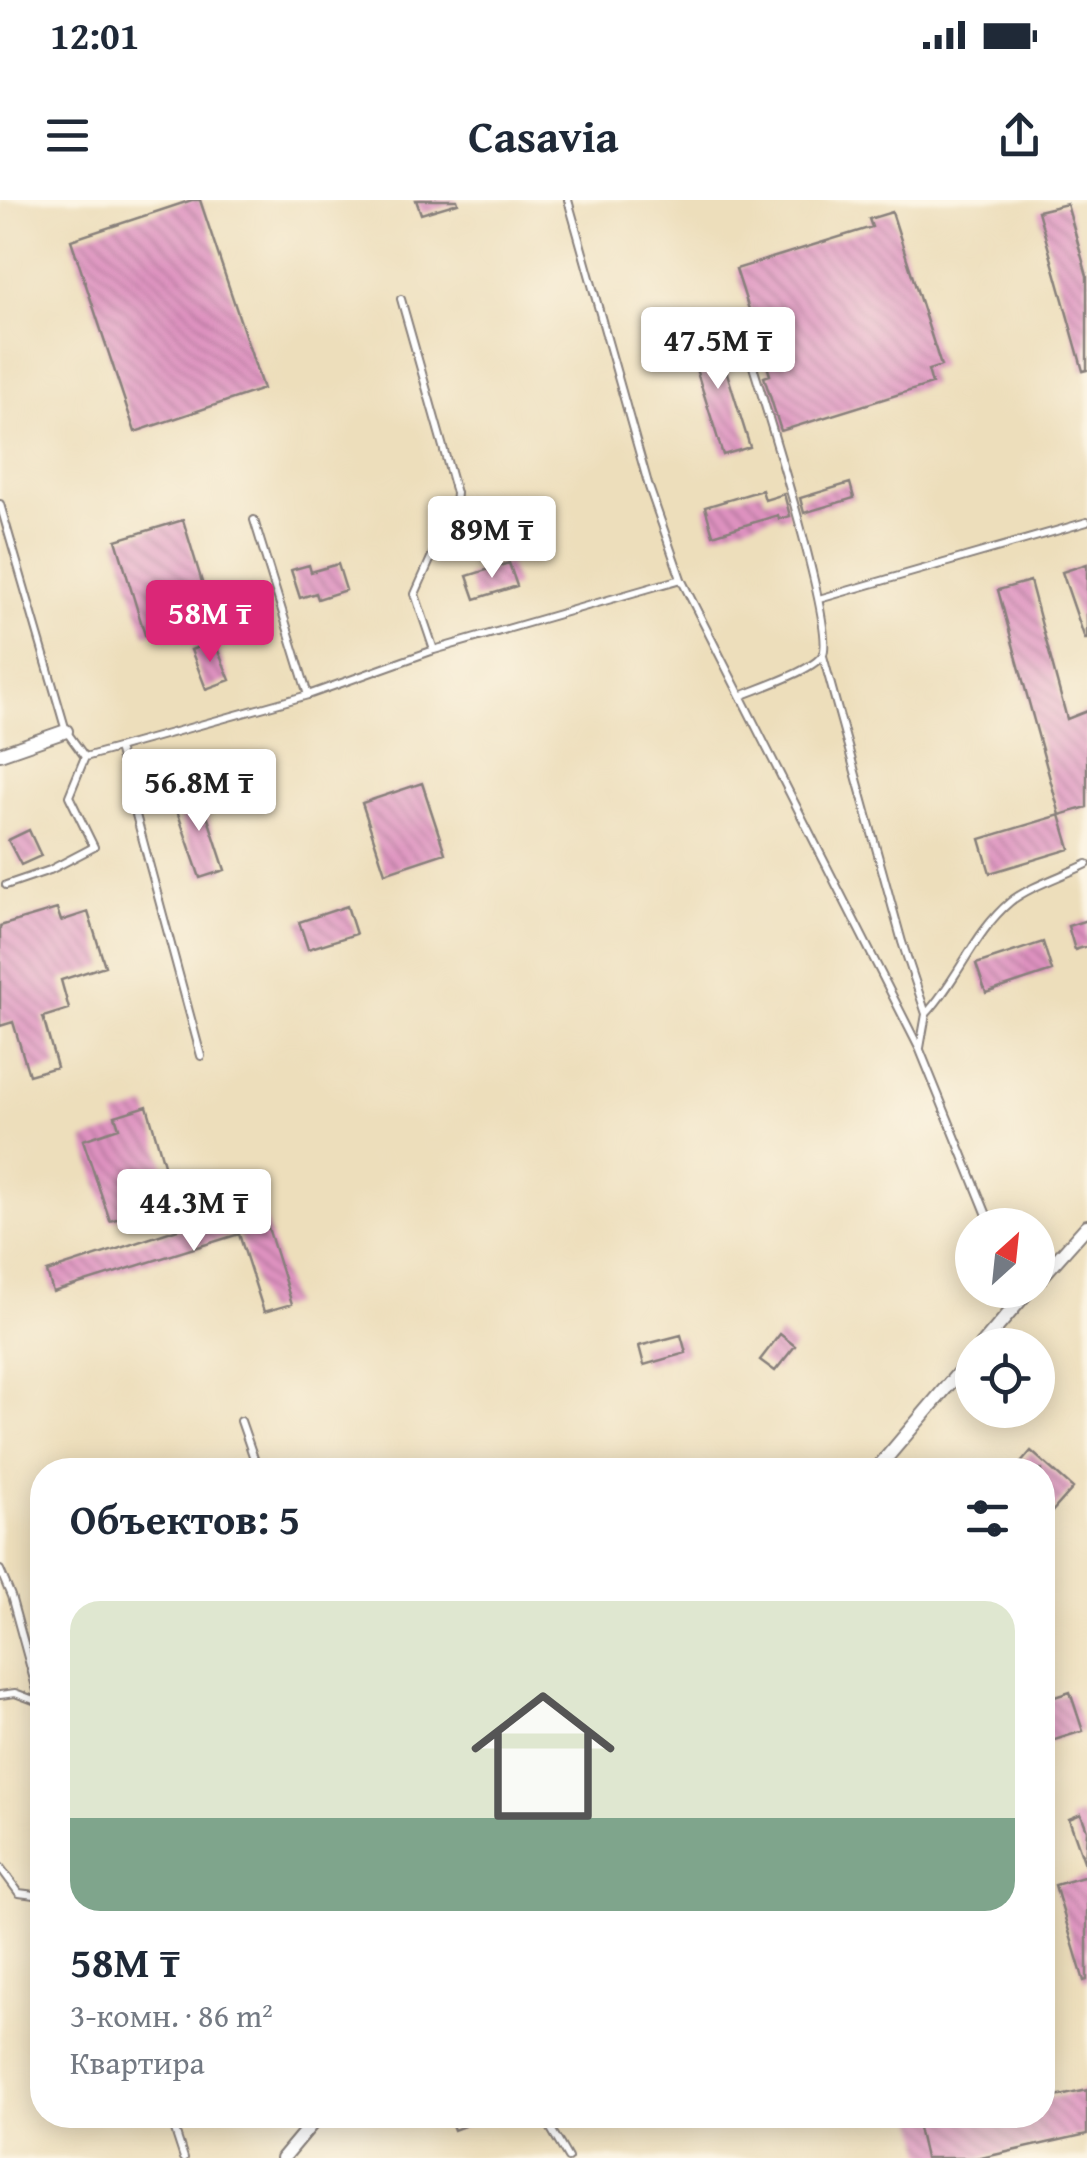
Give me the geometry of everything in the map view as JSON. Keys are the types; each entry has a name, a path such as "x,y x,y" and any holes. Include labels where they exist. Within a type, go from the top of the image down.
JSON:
{"street":[{"path":"0,754 66,731"},
{"path":"1055,1262 1087,1226"},
{"path":"996,1328 1013,1308"},
{"path":"886,1458 955,1377"},
{"path":"283,2158 308,2128"}],"lane":[{"path":"569,202 649,487 681,578 920,1050 984,1208"},
{"path":"401,299 456,493 455,504 415,594 434,650"},
{"path":"741,696 816,663 825,646 819,599 742,331"},
{"path":"0,504 66,731 85,757"},
{"path":"254,520 308,695"},
{"path":"819,599 1087,522"},
{"path":"85,757 308,695 434,650 681,578"},
{"path":"822,654 902,942 926,1014 920,1050"},
{"path":"118,748 202,1056"},
{"path":"6,885 50,870 94,847 68,796 85,757"},
{"path":"926,1014 947,992 971,948 1011,901 1087,864"},
{"path":"241,1421 254,1458"},
{"path":"0,1570 12,1596 30,1662"},
{"path":"0,1695 14,1693 30,1700"},
{"path":"0,1867 19,1893 30,1894"},
{"path":"174,2128 184,2158"},
{"path":"551,2128 568,2158"}],"building":[{"path":"200,200 263,389 135,432 71,240"},
{"path":"416,200 457,200 458,203 421,214"},
{"path":"1067,204 1087,276 1087,370 1083,371 1038,211"},
{"path":"892,212 941,366 928,370 932,384 781,431 764,377 770,375 736,269 872,227 869,219"},
{"path":"713,328 750,447 723,455 686,337"},
{"path":"850,483 854,498 804,513 800,498"},
{"path":"762,490 765,500 784,494 790,516 779,519 778,515 713,535 705,507"},
{"path":"183,520 212,615 145,635 116,540"},
{"path":"509,563 517,586 475,599 467,576"},
{"path":"338,564 346,590 318,599 316,593 300,598 291,570 309,565 311,572"},
{"path":"1087,564 1087,639 1085,639 1062,572"},
{"path":"1030,581 1067,719 1087,711 1087,807 1060,815 998,590"},
{"path":"214,641 230,680 206,689 191,650"},
{"path":"422,783 445,853 385,873 362,803"},
{"path":"199,791 225,870 200,878 173,799"},
{"path":"1060,815 1070,849 990,873 980,839"},
{"path":"29,830 41,856 21,865 8,840"},
{"path":"347,906 356,934 308,949 299,922"},
{"path":"57,909 61,921 88,912 105,966 61,980 69,1009 43,1017 57,1067 29,1075 13,1022 0,1026 0,926"},
{"path":"1087,920 1087,946 1075,950 1068,926"},
{"path":"1043,942 1052,971 986,993 976,964"},
{"path":"147,1106 169,1182 127,1195 133,1214 110,1221 83,1140 119,1128 115,1116"},
{"path":"260,1202 292,1304 264,1312 239,1234 53,1292 47,1272"},
{"path":"780,1334 795,1346 775,1371 760,1360"},
{"path":"681,1335 686,1353 644,1365 639,1346"},
{"path":"1055,1472 1073,1488 1055,1508"},
{"path":"1070,1692 1083,1731 1055,1740 1055,1697"},
{"path":"1081,1814 1087,1830 1085,1864 1069,1819"},
{"path":"1087,1876 1087,1980 1084,1981 1055,1885"},
{"path":"1087,2090 1087,2134 981,2158 925,2158 918,2128 1055,2128 1055,2097"}]}
